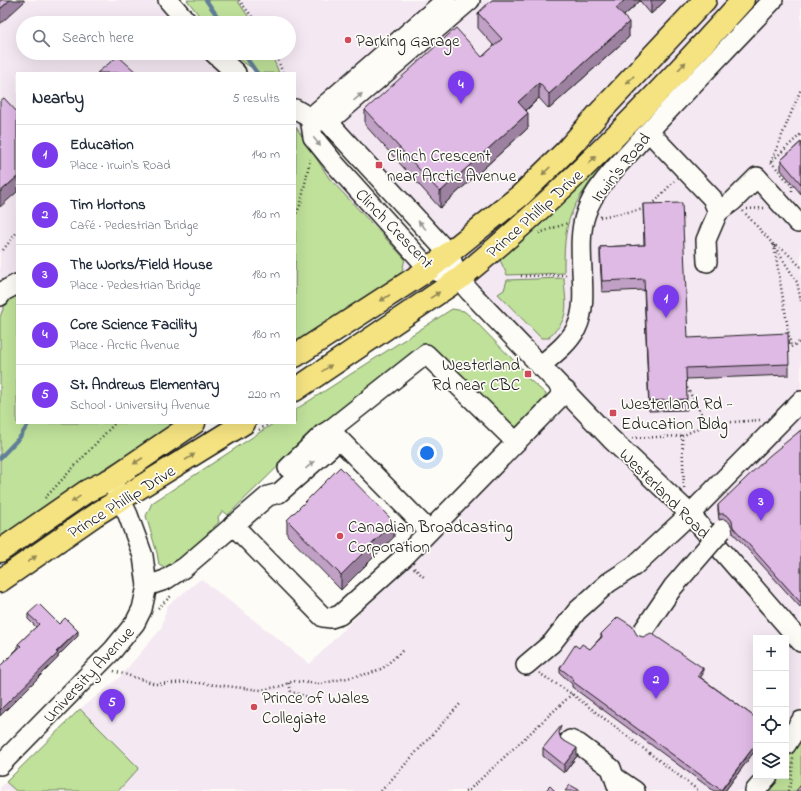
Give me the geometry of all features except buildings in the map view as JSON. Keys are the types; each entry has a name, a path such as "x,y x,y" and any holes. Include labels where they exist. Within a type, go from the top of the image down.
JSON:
{"main road":[{"name":"Prince Phillip Drive","path":"296,355 429,269 521,195 566,151 601,111 705,0"},
{"name":"Prince Phillip Drive","path":"296,389 459,279 564,188 743,0"},
{"name":"Prince Phillip Drive","path":"0,551 87,491 110,480 193,424"},
{"name":"Prince Phillip Drive","path":"0,581 121,500 242,424"}],"street":[{"path":"168,0 182,16"},
{"path":"302,114 446,0"},
{"path":"302,114 328,122 470,0"},
{"name":"Irwin's Road","path":"540,366 570,338 576,328 581,313 580,229 586,211 602,185 649,132 773,0"},
{"path":"222,60 235,72"},
{"name":"Clinch Crescent","path":"302,114 313,137 334,163 429,269 459,279"},
{"name":"Clinch Crescent","path":"328,122 449,254 459,279"},
{"path":"649,132 712,198 718,212"},
{"path":"707,262 706,240 718,212 757,177 798,223"},
{"name":"Westerland Road","path":"459,279 611,439 690,514 801,642"},
{"path":"0,296 2,292 16,285"},
{"path":"335,435 426,354 516,442"},
{"path":"233,525 323,616 331,618 340,615 403,558 566,391"},
{"path":"526,666 552,643 577,611 608,583 634,566 690,514 801,401"},
{"path":"147,586 165,580 184,566 268,496 269,487 323,434 335,435 429,531"},
{"name":"University Avenue","path":"0,765 126,636 135,624 142,609 147,586 146,568 140,546 121,500 110,480"},
{"path":"643,631 673,587 722,530"},
{"path":"787,743 801,721"},
{"path":"570,740 579,744 611,768 618,784 635,791"},
{"path":"755,791 765,779"}],"path":[{"path":"240,0 252,16"},
{"path":"278,60 283,72"},
{"path":"801,89 771,162 801,134"},
{"path":"296,215 301,203 310,156"},
{"path":"594,218 648,209 664,190 680,176"},
{"path":"733,200 774,245 797,282 801,301"},
{"path":"537,233 552,230 571,222"},
{"path":"3,250 16,233"},
{"path":"774,245 785,251 801,267"},
{"path":"774,245 791,347"},
{"path":"521,276 566,275"},
{"path":"791,347 801,341"},
{"path":"788,344 791,347"},
{"path":"686,386 707,424"},
{"path":"611,439 682,436 707,424 763,420 758,425"},
{"path":"45,498 114,424"},
{"path":"682,436 685,492"},
{"path":"111,670 156,684 190,682 262,690 293,681 326,683 351,676 371,673 383,668 403,650"},
{"path":"526,666 572,694 700,791"},
{"path":"289,683 291,692 309,697"},
{"path":"465,791 469,790 572,694"},
{"path":"381,791 460,704"}],"shaded area":[{"path":"0,0 168,0 182,16 16,16 16,60 222,60 235,72 16,72 16,424 192,424 0,551"},
{"path":"206,0 801,0 801,791 0,791 0,788 80,709 118,679 161,629 167,606 201,579 310,664 571,397 310,118 429,269 296,355 296,72 256,72 248,60 296,60 296,16 217,16"}],"green space":[{"path":"187,0 237,0 248,16 200,16"},
{"path":"240,60 274,60 279,72 258,72"},
{"path":"296,127 329,178 405,259 402,271 406,272 296,344"},
{"path":"642,127 603,166 585,188 578,200 567,226 564,250 564,273 507,275 500,260 564,202 636,129"},
{"path":"564,278 566,310 561,323 549,336 550,338 541,338 498,294 504,290 507,280"},
{"path":"16,293 16,424 175,424 94,475 0,542 0,317 7,299"},
{"path":"452,309 464,311 471,317 524,371 524,375 546,394 545,401 517,428 511,427 506,424 428,344 299,446 228,515 223,511 218,517 219,522 181,560 168,567 159,565 146,516 152,503 272,424 296,424 296,409"},
{"path":"80,709 139,768 118,791 16,791 6,782"},
{"path":"801,740 801,791 760,791 770,779 789,779 789,755"}],"waterway":[{"path":"206,0 217,16"},
{"path":"248,60 256,72"},
{"path":"0,458 20,437 28,424"}],"place":[{"name":"Parking Garage","path":"348,40"},
{"name":"Core Science Facility","path":"461,104"},
{"name":"Clinch Crescent near Arctic Avenue","path":"379,165"},
{"name":"Education","path":"666,318"},
{"name":"Westerland Rd near CBC","path":"528,374"},
{"name":"Westerland Rd - Education Bldg","path":"613,413"},
{"name":"The Works/Field House","path":"761,521"},
{"name":"Canadian Broadcasting Corporation","path":"340,536"},
{"name":"Tim Hortons","path":"656,699"},
{"name":"Prince of Wales Collegiate","path":"254,707"},
{"name":"St. Andrews Elementary","path":"112,722"}]}
